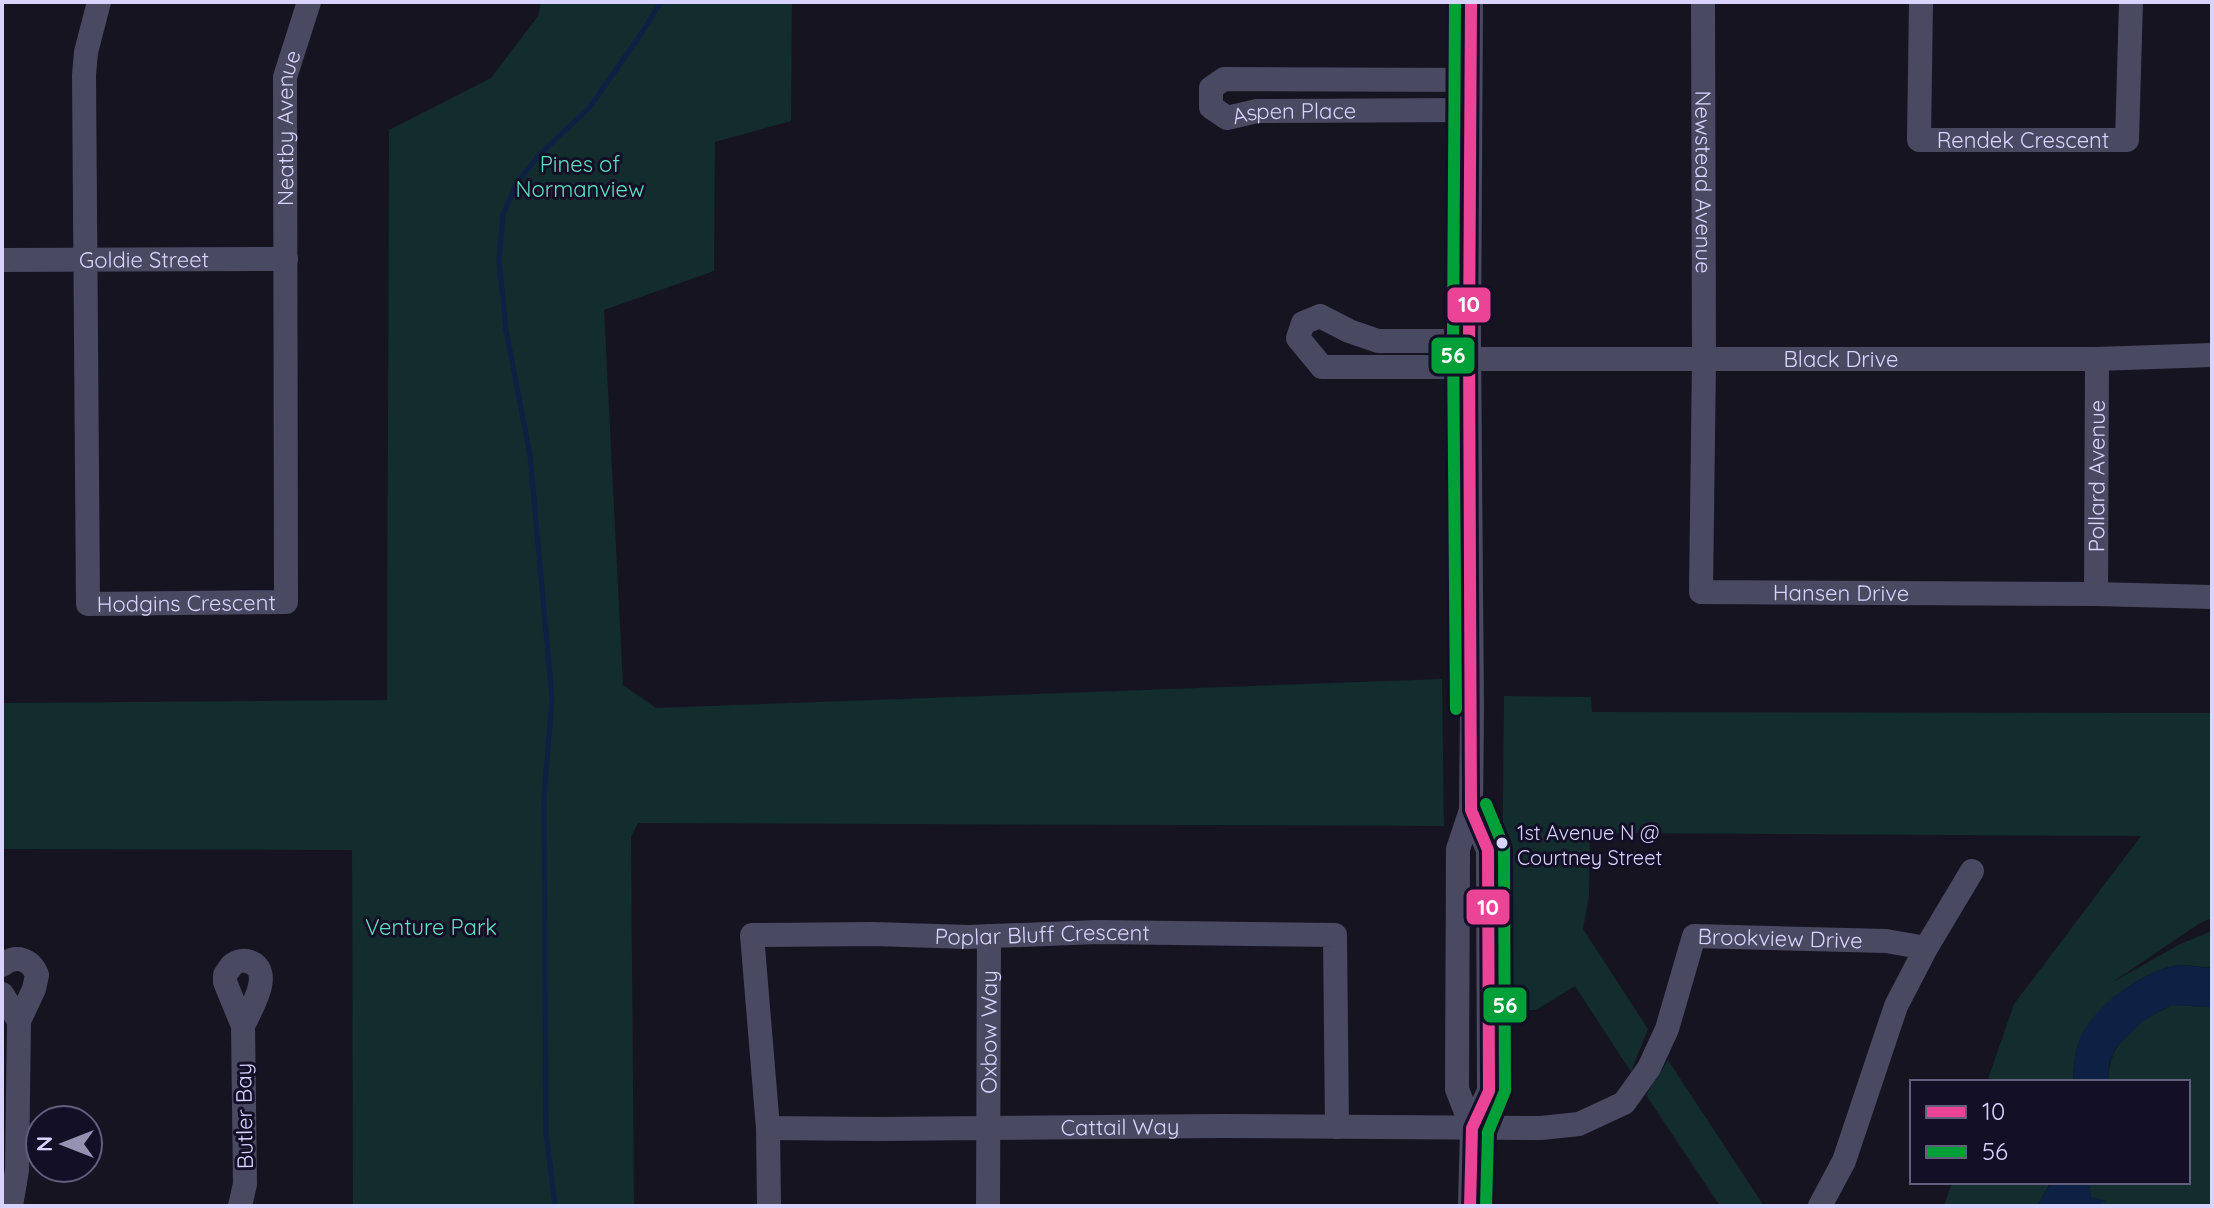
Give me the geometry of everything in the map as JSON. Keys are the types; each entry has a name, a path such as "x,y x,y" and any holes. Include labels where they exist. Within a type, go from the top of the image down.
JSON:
{"street":[{"path":"85,260 84,75 86,52 99,2"},
{"name":"Neatby Avenue","path":"286,259 285,77 309,2"},
{"path":"1470,1206 1472,1128 1457,1089 1458,849 1471,810 1471,2"},
{"name":"Newstead Avenue","path":"1703,2 1704,360"},
{"name":"Rendek Crescent","path":"1921,2 1919,140 2127,140 2131,2"},
{"name":"Aspen Place","path":"1470,80 1224,79 1211,88 1211,107 1227,118 1257,111 1470,110"},
{"name":"Goldie Street","path":"2,260 286,259"},
{"name":"Hodgins Crescent","path":"85,260 88,604 103,604 286,602 286,259"},
{"path":"1320,316 1378,341 1469,356 1322,367 1298,338 1303,323 1320,316"},
{"name":"Black Drive","path":"1469,356 1704,360 2097,359 2212,355"},
{"name":"Pollard Avenue","path":"2096,594 2097,359"},
{"name":"Hansen Drive","path":"1704,360 1701,592 2212,597"},
{"path":"1820,1206 1844,1161 1896,1006 1972,871"},
{"name":"Poplar Bluff Crescent","path":"768,1128 752,935 989,936 1097,932 1335,935 1337,1127"},
{"name":"Oxbow Way","path":"988,1206 989,936"},
{"name":"Brookview Drive","path":"1472,1128 1541,1128 1579,1124 1624,1103 1649,1068 1667,1029 1694,936 1886,941 1926,948"},
{"path":"2,965 10,959 24,960 30,963 37,975 19,1021 17,1170 11,1206"},
{"path":"2,994 19,1021"},
{"name":"Butler Bay","path":"240,1206 245,1184 243,1026"},
{"path":"768,1128 769,1206"},
{"name":"Cattail Way","path":"768,1128 1472,1128"}],"green space":[{"path":"541,2 792,2 791,121 715,142 714,271 604,310 623,685 656,708 1442,679 1444,826 638,823 631,837 634,1206 353,1206 352,850 2,849 2,703 387,700 389,130 491,78 538,16"},
{"path":"1504,696 1591,697 1592,712 2212,713 2212,918 2113,982 2180,944 2212,931 2212,968 2167,967 2137,981 2109,1002 2080,1039 2073,1080 1988,1080 2014,1004 2141,836 1590,833 1589,896 1583,929 1648,1029 1631,1072 1575,986 1536,1010 1501,1010"},
{"path":"2172,1005 2212,1007 2212,1206 2096,1206 2105,1201 2091,1197 2089,1184 2190,1184 2190,1080 2108,1080 2113,1055 2122,1040 2143,1021"},
{"path":"1668,1060 1764,1206 1720,1206 1646,1095"},
{"path":"1951,1184 2050,1184 2037,1206 1944,1206"}],"water":[{"path":"2179,965 2212,968 2212,1007 2172,1005 2144,1020 2116,1047 2109,1064 2108,1080 2073,1080 2078,1043 2097,1013 2122,991 2165,968"},
{"path":"2051,1184 2089,1184 2091,1197 2106,1201 2096,1206 2037,1206"}],"waterway":[{"path":"555,1206 546,1132 544,798 552,698 530,455 506,330 499,260 503,215 517,183 539,155 589,108 661,2"}],"transit line":[{"name":"56","path":"1455,2 1453,341 1456,709"},
{"name":"10","path":"1470,1206 1472,1128 1489,1091 1488,850 1471,810 1471,2"},
{"name":"56","path":"1486,804 1504,848 1505,1091 1488,1132 1486,1206"}],"place":[{"name":"1st Avenue N @ Courtney Street","path":"1502,843"}],"park label":[{"name":"Pines of Normanview","path":"580,176"},
{"name":"Venture Park","path":"431,927"}]}
